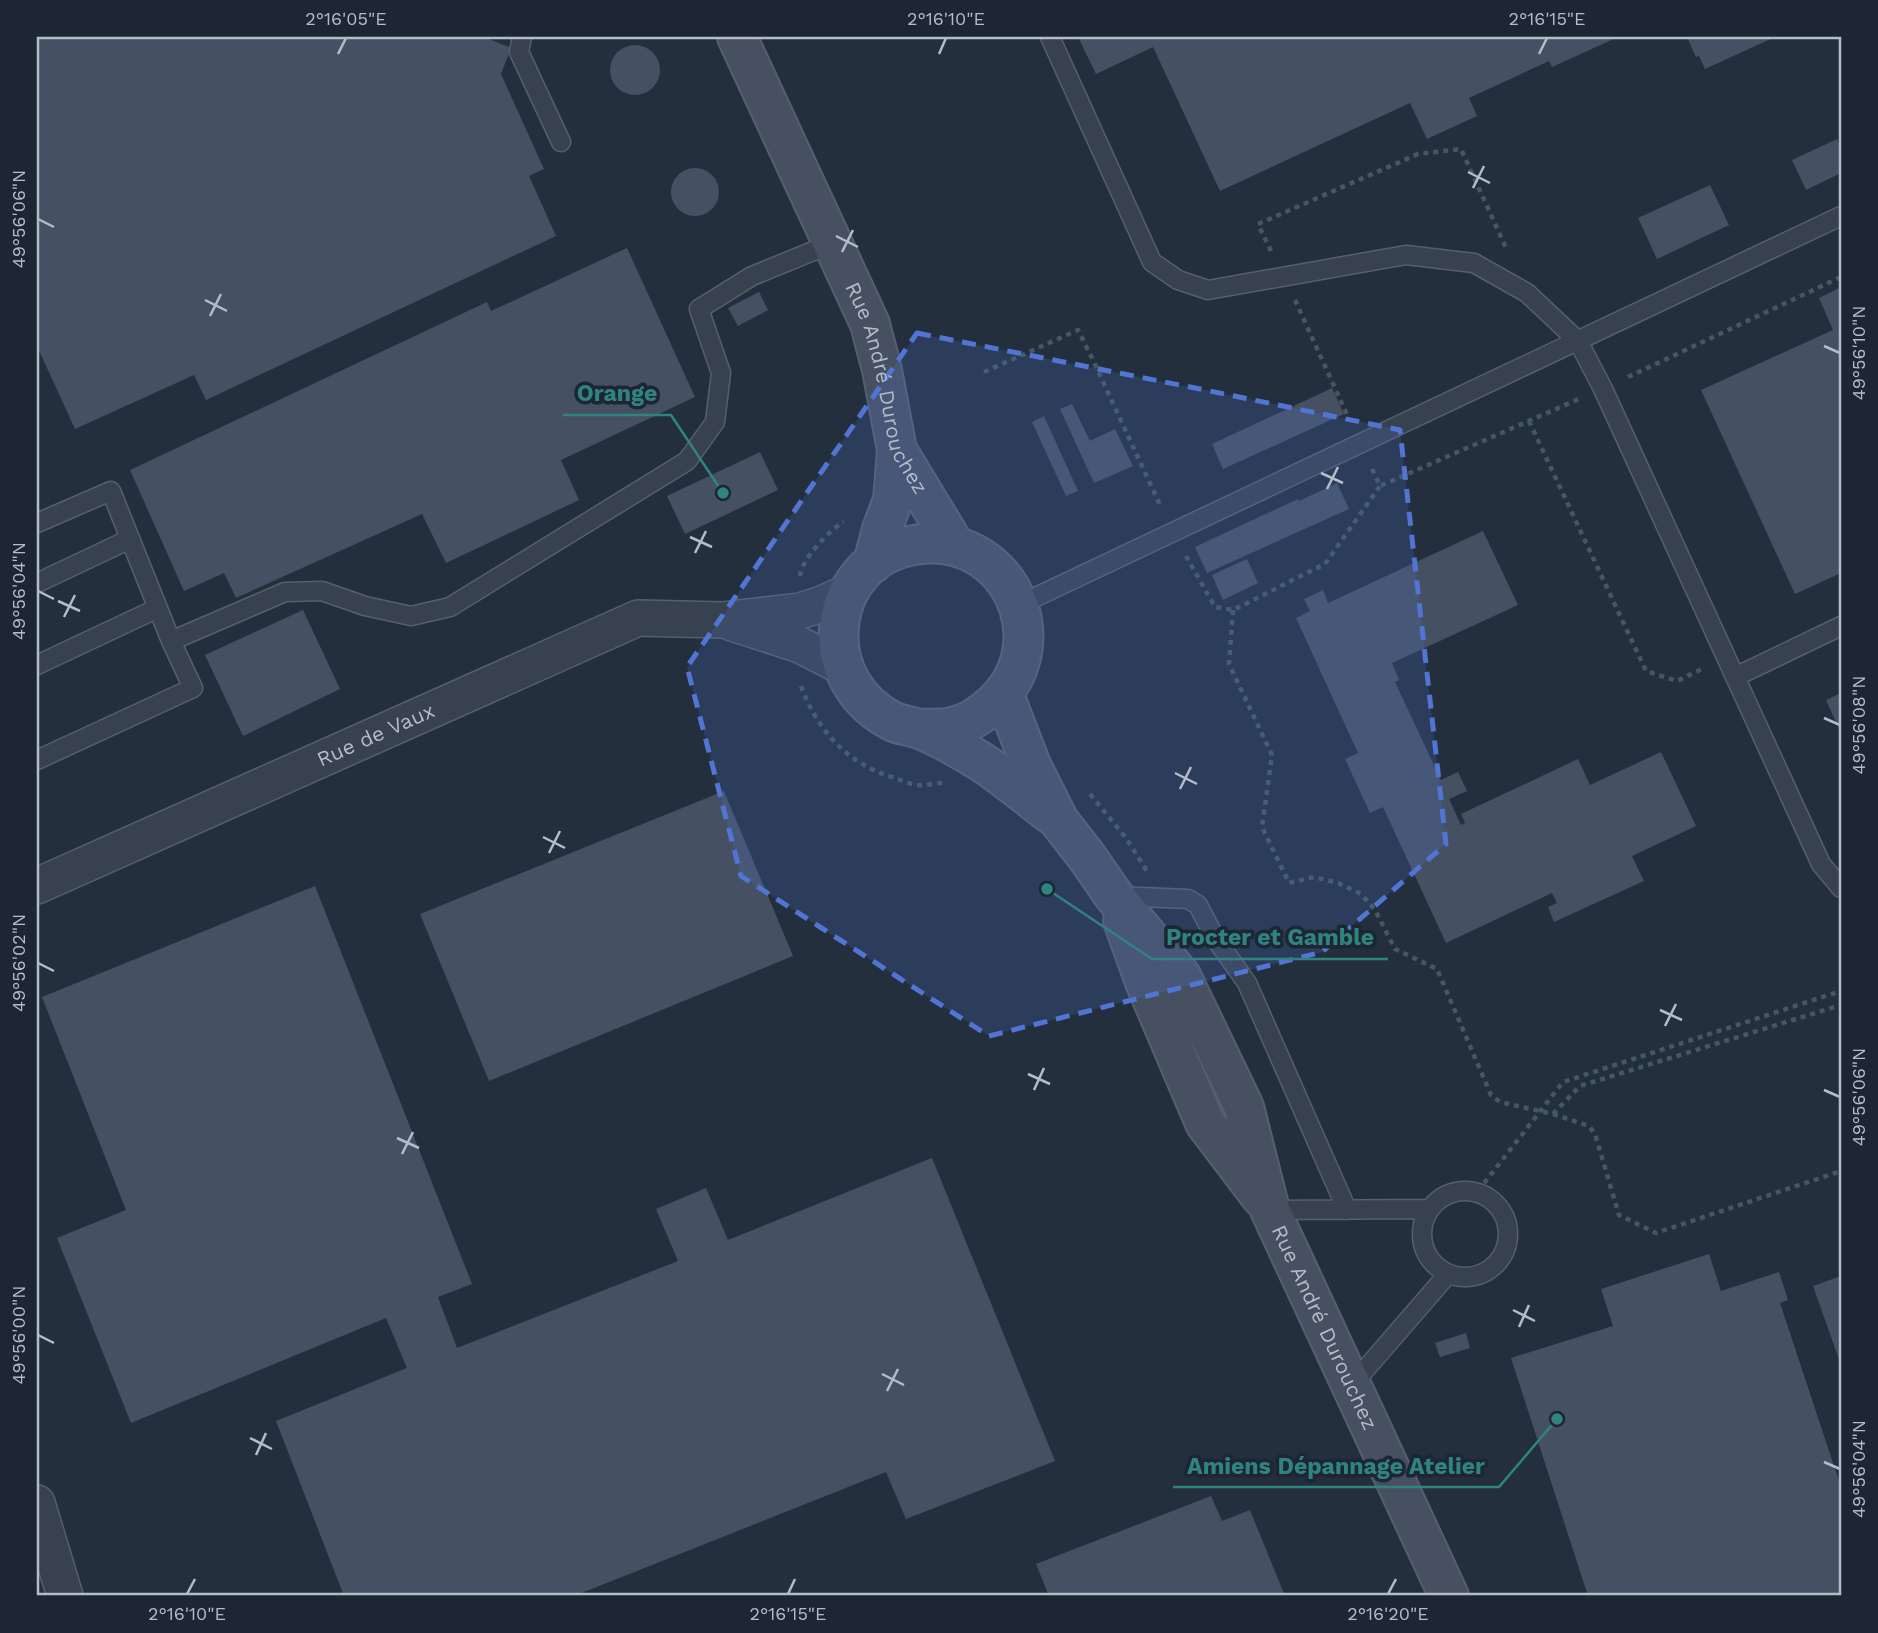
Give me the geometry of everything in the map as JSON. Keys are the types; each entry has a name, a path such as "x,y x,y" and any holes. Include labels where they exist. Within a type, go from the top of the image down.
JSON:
{"main road":[{"name":"Rue André Durouchez","path":"737,37 870,324 897,450 954,546"},
{"path":"873,562 892,500 897,450"},
{"path":"921,729 952,727 981,715 1004,695 1016,674 1023,652 1024,628 1019,605 1004,578 982,558 954,546 926,543 898,549 873,562 848,592 840,616 837,641 843,667 855,690 873,709 895,723 921,729 981,762 1059,821"},
{"name":"Rue André Durouchez","path":"1004,695 1031,765 1059,821 1114,896 1145,982 1205,1123 1270,1210 1449,1596"}],"street":[{"name":"Rue de Vaux","path":"37,886 638,618 722,620 800,611 848,592"},
{"name":"Rue de Vaux","path":"722,620 800,645 843,667"},
{"path":"37,1503 65,1596"}],"lane":[{"path":"522,37 519,52 561,142"},
{"path":"1050,37 1152,262 1178,280 1208,290 1406,255 1474,263 1527,293 1578,341 1603,389 1821,863 1841,888"},
{"path":"1019,605 1841,216"},
{"path":"171,641 285,592 322,591 365,606 411,617 450,607 687,461 715,422 721,373 699,309 752,276 833,243"},
{"path":"37,523 111,491 171,641 193,688 37,760"},
{"path":"37,583 130,539"},
{"path":"37,666 158,608"},
{"path":"1734,677 1841,626"},
{"path":"1114,896 1188,899 1198,905 1215,937 1247,983 1348,1210"},
{"path":"1478,1191 1498,1205 1506,1218 1509,1232 1507,1246 1500,1260 1490,1270 1476,1276 1447,1274 1435,1266 1426,1253 1421,1239 1422,1223 1428,1209 1438,1198 1452,1192 1478,1191"},
{"path":"1270,1210 1428,1209"},
{"path":"1352,1386 1447,1274"}],"path":[{"path":"984,372 1078,330 1172,532 1215,607 1233,610 1325,565 1380,486"},
{"path":"1529,421 1646,671 1677,681 1726,657"},
{"path":"800,579 800,568 835,527 892,500"},
{"path":"1233,610 1229,664 1272,755 1262,827 1289,883 1314,877 1338,883 1361,894 1375,910 1395,949 1437,969 1491,1095 1500,1102 1553,1114 1589,1126 1595,1134 1619,1215 1656,1233 1841,1171"},
{"path":"1478,1191 1563,1082 1841,991"},
{"path":"1553,1114 1580,1086 1841,1005"}],"highlighted area":[{"path":"917,333 1400,430 1446,844 1322,952 989,1036 741,876 687,667"}],"building":[{"path":"37,37 484,37 511,48 501,74 544,169 529,176 556,236 206,400 194,375 75,429 37,346"},
{"path":"1078,37 1618,37 1552,67 1549,61 1469,98 1477,116 1427,139 1410,103 1220,191 1153,47 1096,74"},
{"path":"1687,37 1775,37 1705,69"},
{"path":"635,45 652,53 660,70 652,87 635,95 618,87 610,70 618,53"},
{"path":"1837,139 1841,148 1841,173 1806,190 1792,160"},
{"path":"695,168 712,175 719,192 712,209 695,216 678,209 671,192 678,175"},
{"path":"1710,185 1729,225 1657,259 1638,218"},
{"path":"627,248 695,397 561,460 579,500 446,563 422,514 236,598 224,573 184,591 130,470 487,302 491,311"},
{"path":"1841,287 1841,573 1795,594 1701,390 1833,330 1819,298"},
{"path":"759,292 768,310 738,326 728,308"},
{"path":"1332,388 1344,414 1223,469 1212,444"},
{"path":"1072,404 1090,441 1115,429 1133,466 1094,483 1060,409"},
{"path":"1044,416 1078,491 1066,496 1032,422"},
{"path":"760,452 778,490 685,534 667,496"},
{"path":"1337,483 1349,509 1207,573 1195,547"},
{"path":"1483,531 1518,605 1392,663 1399,680 1395,682 1441,780 1458,772 1467,791 1449,799 1461,825 1465,823 1461,814 1578,759 1590,785 1661,752 1696,826 1632,856 1644,881 1554,922 1548,907 1557,903 1552,893 1446,943 1383,807 1370,813 1345,759 1358,753 1296,618 1310,611 1304,599 1323,590 1328,603"},
{"path":"1247,559 1258,583 1223,600 1212,575"},
{"path":"303,610 340,689 243,736 205,655"},
{"path":"1841,693 1841,733 1826,700"},
{"path":"724,791 793,956 489,1081 420,914"},
{"path":"315,886 472,1284 438,1297 457,1348 678,1261 656,1209 706,1188 728,1240 932,1158 1055,1461 906,1519 886,1472 574,1596 344,1596 276,1421 407,1368 386,1318 131,1423 57,1238 126,1210 42,997"},
{"path":"1709,1254 1721,1291 1779,1272 1788,1300 1780,1303 1841,1487 1841,1596 1588,1596 1511,1358 1613,1326 1601,1289"},
{"path":"1841,1276 1841,1365 1813,1286"},
{"path":"1466,1333 1470,1348 1440,1357 1435,1343"},
{"path":"1211,1496 1222,1521 1250,1510 1285,1596 1049,1596 1036,1564"}],"place":[{"name":"Orange","path":"723,493"},
{"name":"Procter et Gamble","path":"1047,889"},
{"name":"Amiens Dépannage Atelier","path":"1557,1419"}]}
